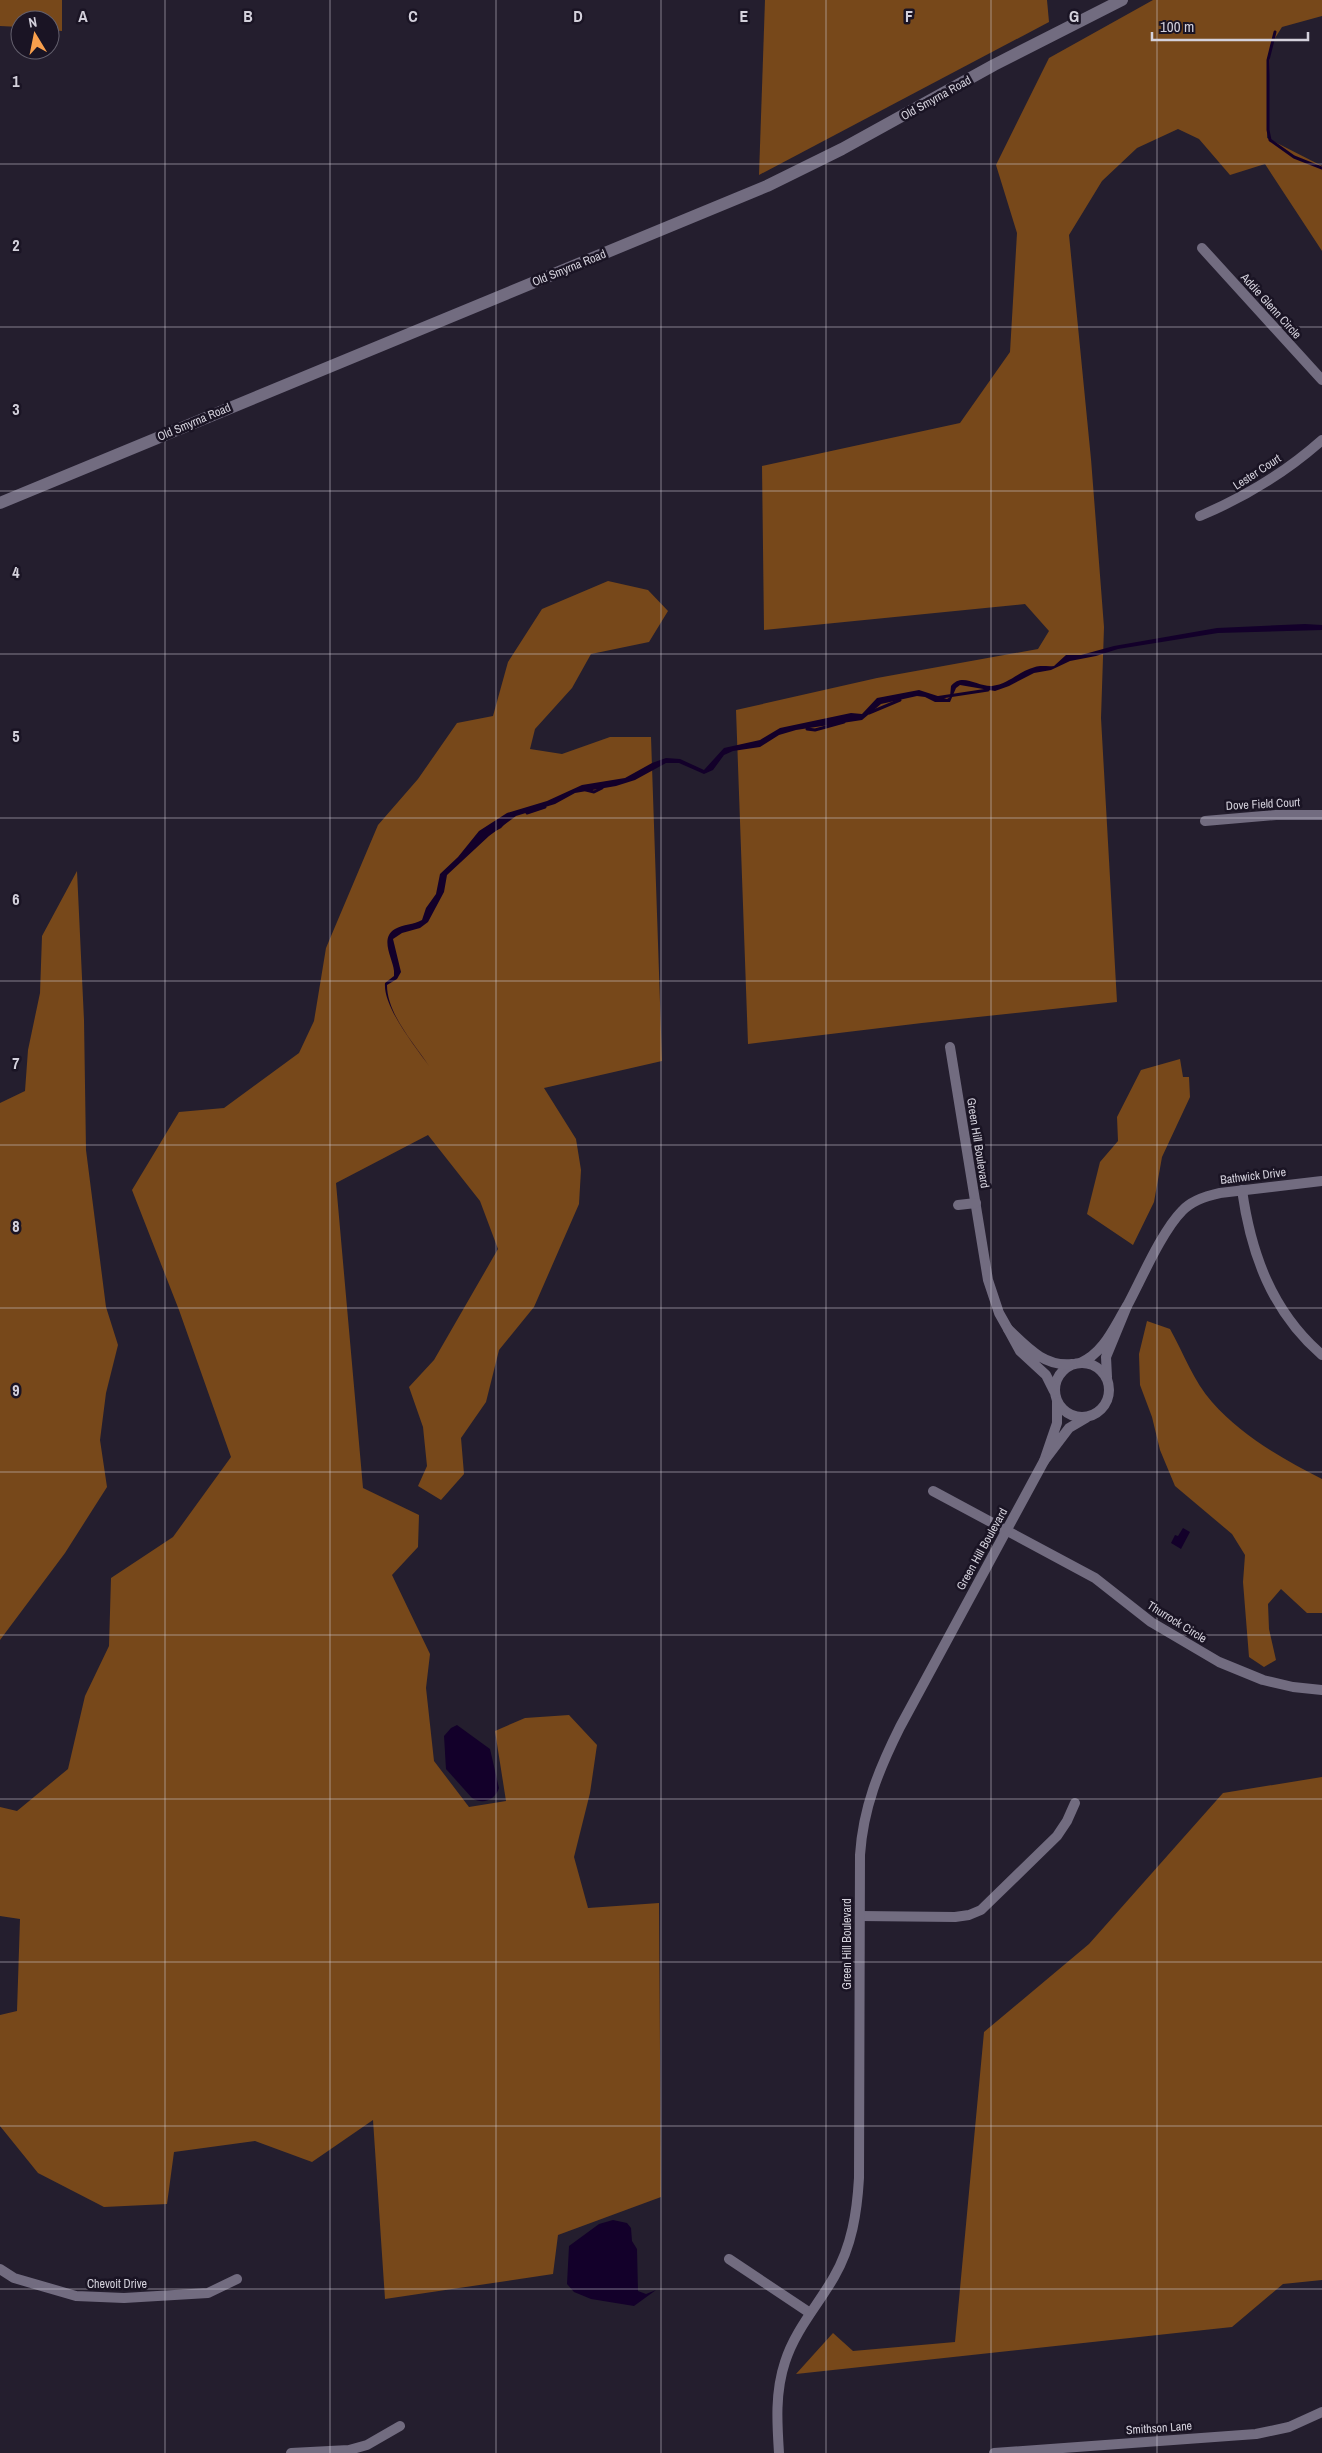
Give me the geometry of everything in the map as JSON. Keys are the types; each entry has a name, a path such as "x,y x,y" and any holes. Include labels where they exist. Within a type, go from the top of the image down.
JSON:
{"street":[{"name":"Old Smyrna Road","path":"0,502 767,186 848,146 994,65 1122,0"},
{"name":"Addie Glenn Circle","path":"1202,248 1322,380"},
{"name":"Lester Court","path":"1200,516 1247,494 1283,471 1322,440"},
{"name":"Dove Field Court","path":"1205,821 1276,815 1322,815"},
{"name":"Green Hill Boulevard","path":"778,2453 778,2405 781,2375 790,2349 842,2262 851,2237 857,2206 859,2178 862,1830 874,1782 900,1727 1044,1461 1058,1423 1056,1396 1049,1379 1020,1351 992,1295 950,1047"},
{"name":"Bathwick Drive","path":"1076,1364 1092,1356 1102,1347 1167,1233 1182,1211 1206,1196 1322,1181"},
{"path":"1242,1190 1250,1236 1266,1282 1297,1330 1322,1355"},
{"path":"958,1206 976,1203"},
{"name":"Bathwick Drive","path":"1108,1380 1106,1357 1127,1306"},
{"name":"Green Hill Boulevard","path":"1008,1329 1041,1358 1056,1364 1076,1364"},
{"path":"1076,1364 1098,1368 1108,1380 1109,1392 1106,1402 1101,1410 1092,1415 1082,1417 1070,1414 1061,1407 1056,1396 1055,1386 1058,1376 1076,1364"},
{"name":"Green Hill Boulevard","path":"1044,1461 1069,1428 1092,1415"},
{"name":"Thurrock Circle","path":"933,1491 1095,1578 1150,1622 1219,1662 1263,1680 1293,1687 1322,1690"},
{"path":"860,1916 955,1917 974,1913 988,1904 1057,1836 1067,1822 1075,1803"},
{"path":"729,2258 810,2313"},
{"name":"Chevoit Drive","path":"0,2269 14,2278 76,2296 124,2298 208,2294 237,2279"},
{"name":"Smithson Lane","path":"994,2453 1256,2434 1289,2428 1322,2412"},
{"path":"291,2453 349,2450 367,2444 400,2426"}],"shaded area":[{"path":"0,0 62,0 62,31 60,31 60,10 10,10 10,26 0,26"},
{"path":"765,0 1047,0 1049,22 759,175"},
{"path":"1153,0 1322,0 1322,16 1282,27 1270,46 1267,138 1322,166 1322,251 1265,164 1230,175 1199,139 1178,129 1137,148 1102,181 1069,235 1091,459 1104,627 1101,718 1117,1002 748,1044 736,710 877,678 1038,649 1049,631 1025,604 764,630 762,466 960,423 1010,352 1017,233 996,165 1049,58"},
{"path":"608,581 648,590 668,611 649,642 591,654 572,688 535,729 530,749 562,754 610,737 651,737 662,1061 544,1088 576,1139 581,1170 579,1204 534,1307 499,1350 486,1402 461,1438 464,1474 441,1500 418,1486 427,1466 423,1427 409,1387 434,1360 498,1249 480,1201 428,1135 336,1183 363,1488 419,1515 418,1547 392,1575 430,1654 426,1688 434,1761 469,1807 506,1801 495,1731 525,1718 569,1715 597,1745 590,1793 574,1857 588,1908 659,1903 661,2197 558,2235 553,2274 385,2299 373,2120 312,2162 255,2141 174,2152 167,2204 104,2207 38,2173 0,2126 0,2015 17,2011 20,1919 0,1916 0,1807 17,1811 68,1769 85,1696 109,1646 111,1578 173,1537 231,1457 179,1310 132,1190 179,1112 224,1108 299,1053 314,1021 326,948 378,825 418,779 457,723 493,716 508,662 542,609"},
{"path":"1322,625 1322,630 1218,633 1118,649 1070,661 1051,670 1034,673 995,691 960,685 956,688 950,702 935,702 925,697 917,696 881,704 862,720 796,730 779,735 760,747 733,751 724,755 713,770 704,774 679,763 666,763 635,780 616,786 575,793 555,804 516,816 489,836 447,875 444,892 428,922 420,928 402,933 393,939 401,972 397,979 387,985 391,1007 400,1025 394,1015 389,1003 386,993 385,983 394,976 387,943 390,933 398,927 422,920 426,908 436,894 440,874 458,857 479,831 507,813 547,801 582,785 625,778 652,763 666,758 680,759 704,770 724,748 760,740 780,728 851,713 862,714 877,698 919,690 947,699 950,697 951,686 960,680 987,686 998,685 1029,669 1040,666 1054,666 1066,655 1081,655 1114,646 1217,628"},
{"path":"77,871 84,1020 86,1150 106,1307 118,1345 106,1393 100,1440 107,1487 65,1553 0,1640 0,1103 25,1091 28,1050 40,993 42,936"},
{"path":"1180,1059 1183,1077 1189,1077 1190,1097 1162,1157 1154,1202 1133,1245 1087,1214 1100,1162 1118,1141 1117,1117 1141,1070"},
{"path":"1147,1321 1170,1329 1189,1367 1206,1394 1236,1426 1264,1446 1322,1479 1322,1613 1307,1613 1281,1589 1268,1604 1269,1629 1276,1660 1264,1667 1249,1657 1243,1582 1245,1555 1232,1534 1175,1486 1160,1450 1152,1417 1140,1385 1139,1354"},
{"path":"1183,1528 1190,1532 1181,1549 1171,1543 1175,1535 1178,1536"},
{"path":"457,1725 490,1749 499,1788 495,1796 488,1800 480,1801 472,1798 446,1769 444,1736 451,1728"},
{"path":"1322,1777 1322,2280 1283,2284 1232,2327 796,2374 833,2333 853,2351 955,2342 984,2032 1089,1944 1223,1793"},
{"path":"613,2220 627,2223 631,2228 632,2241 637,2249 638,2291 646,2294 656,2290 634,2306 591,2299 574,2292 567,2284 569,2246 599,2224"}],"waterway":[{"path":"1275,32 1268,60 1268,130 1270,140 1294,157 1322,168"},
{"path":"935,698 988,690"},
{"path":"869,713 900,700"},
{"path":"807,729 815,730 844,722"},
{"path":"586,790 594,792 602,788"},
{"path":"527,813 545,807"},
{"path":"494,830 500,827 506,820"}]}
